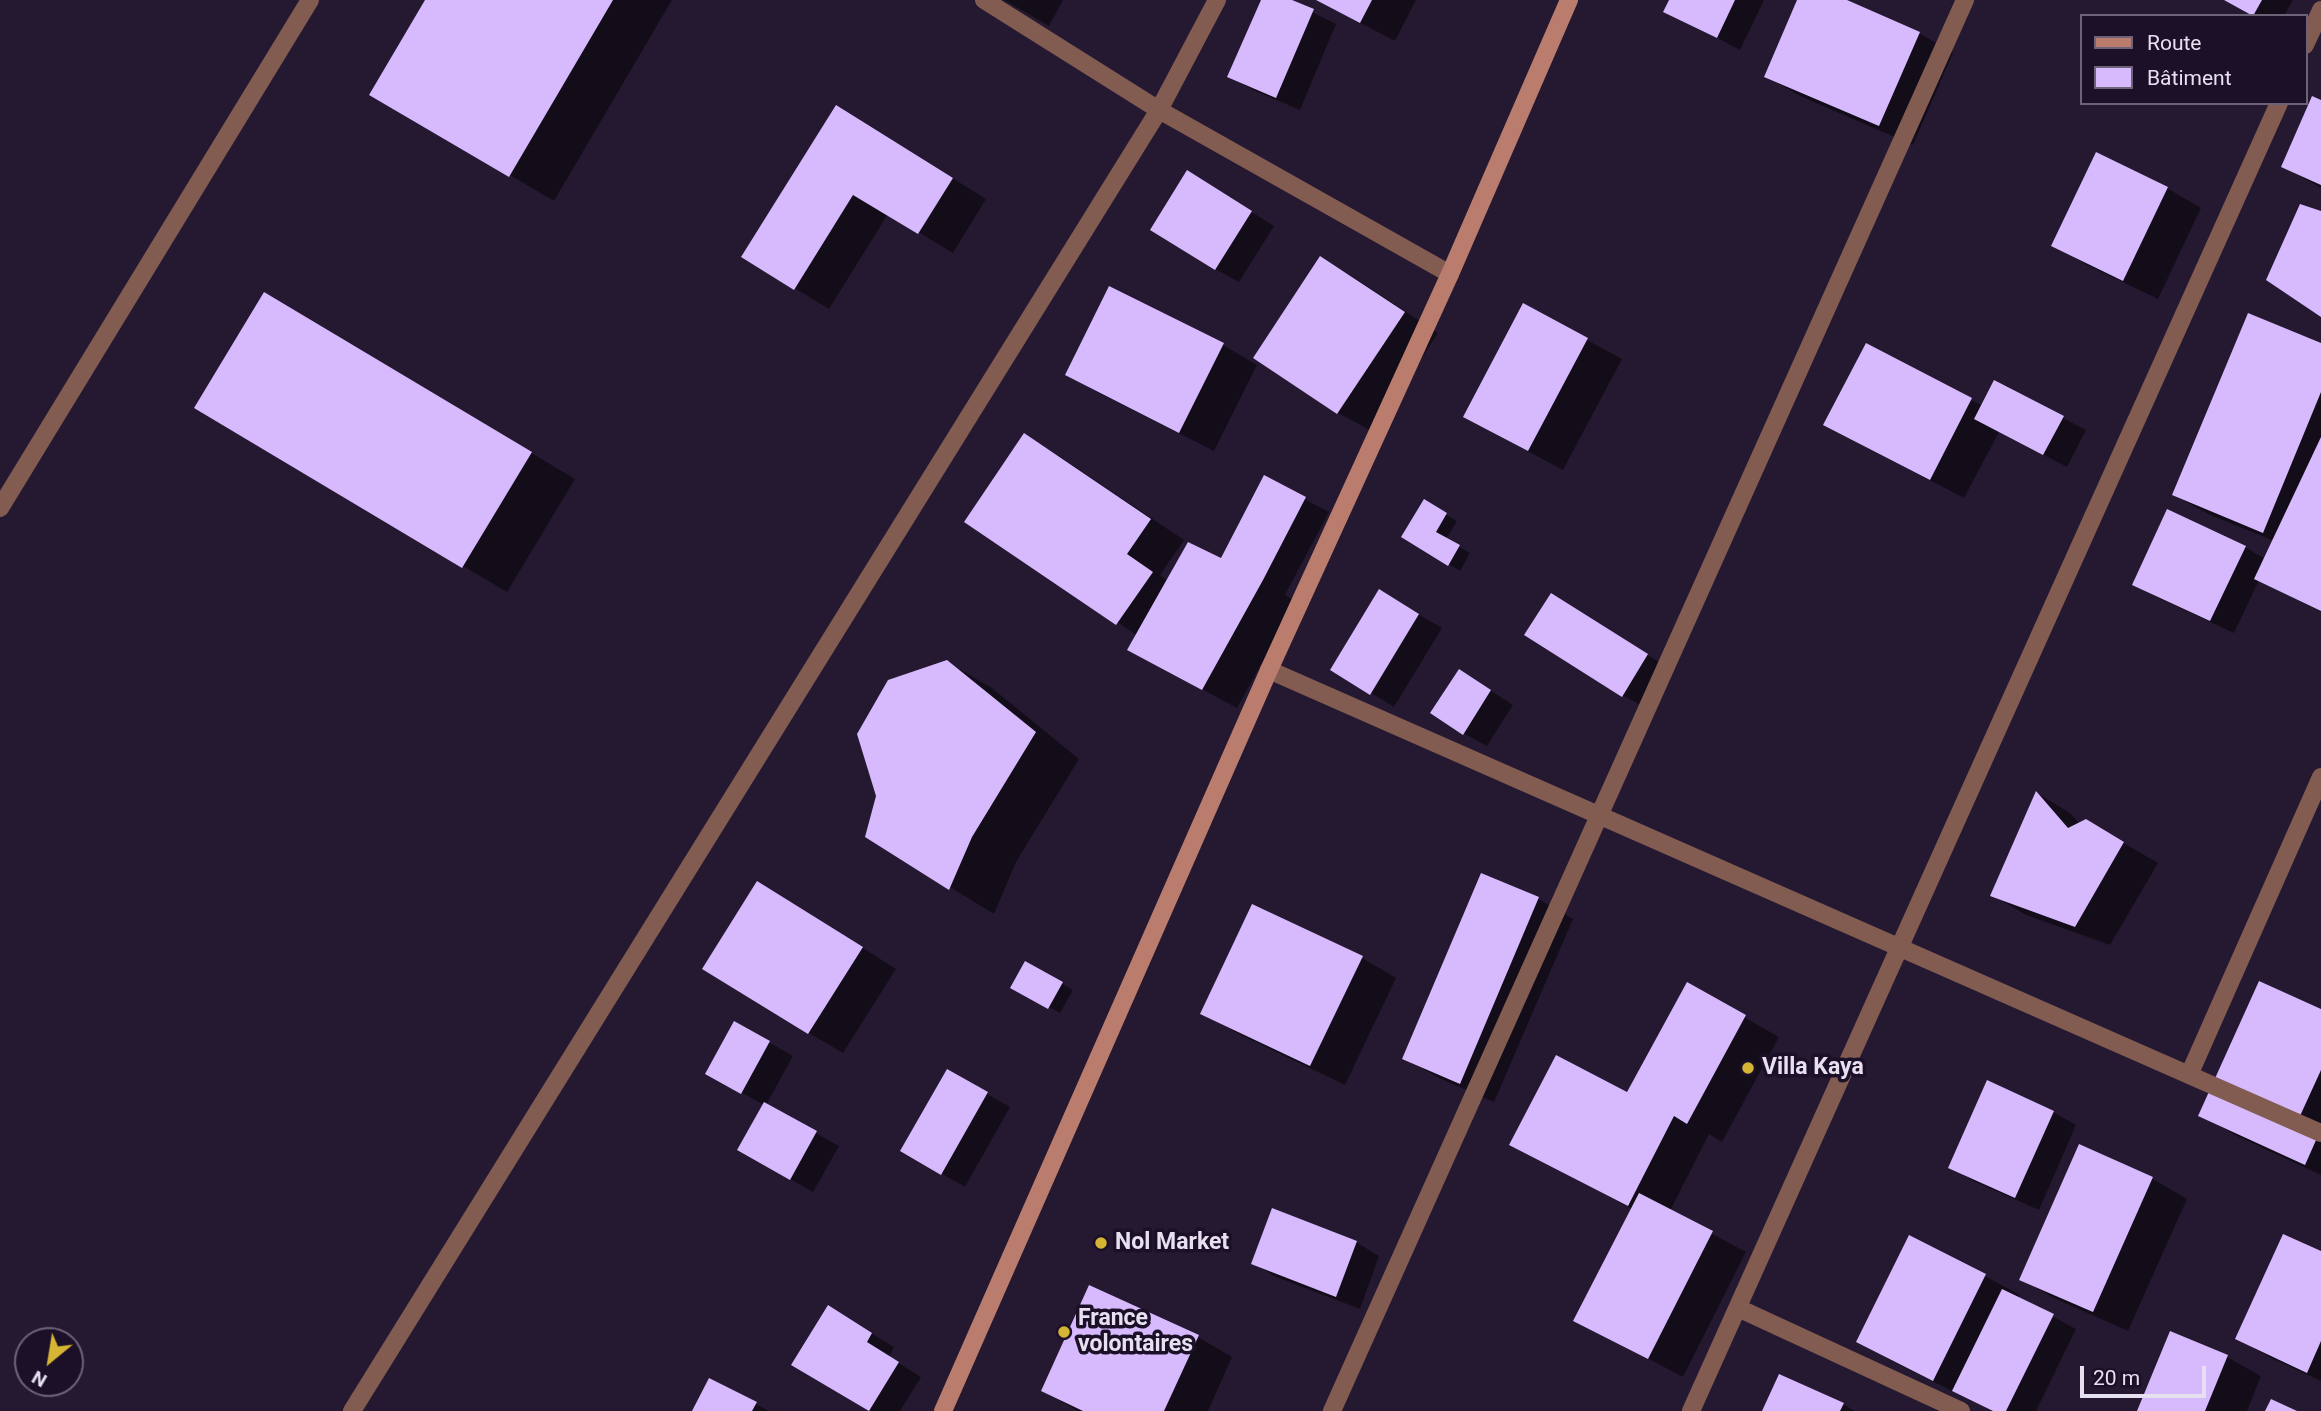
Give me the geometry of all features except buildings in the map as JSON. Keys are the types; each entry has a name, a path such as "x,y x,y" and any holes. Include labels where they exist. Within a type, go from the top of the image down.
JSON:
{"main road":[{"path":"943,1411 1269,670 1450,274 1569,0"}],"street":[{"path":"0,508 310,0"},
{"path":"984,0 1160,110 1450,274"},
{"path":"352,1411 1160,110 1217,0"},
{"path":"1332,1411 1965,0"},
{"path":"2307,41 2321,10"},
{"path":"1691,1411 2278,105"},
{"path":"1269,670 2321,1133"},
{"path":"2189,1075 2321,777"},
{"path":"1738,1308 1961,1411"}],"place":[{"name":"Villa Kaya","path":"1748,1068"},
{"name":"Nol Market","path":"1101,1243"},
{"name":"France volontaires","path":"1064,1332"}]}
